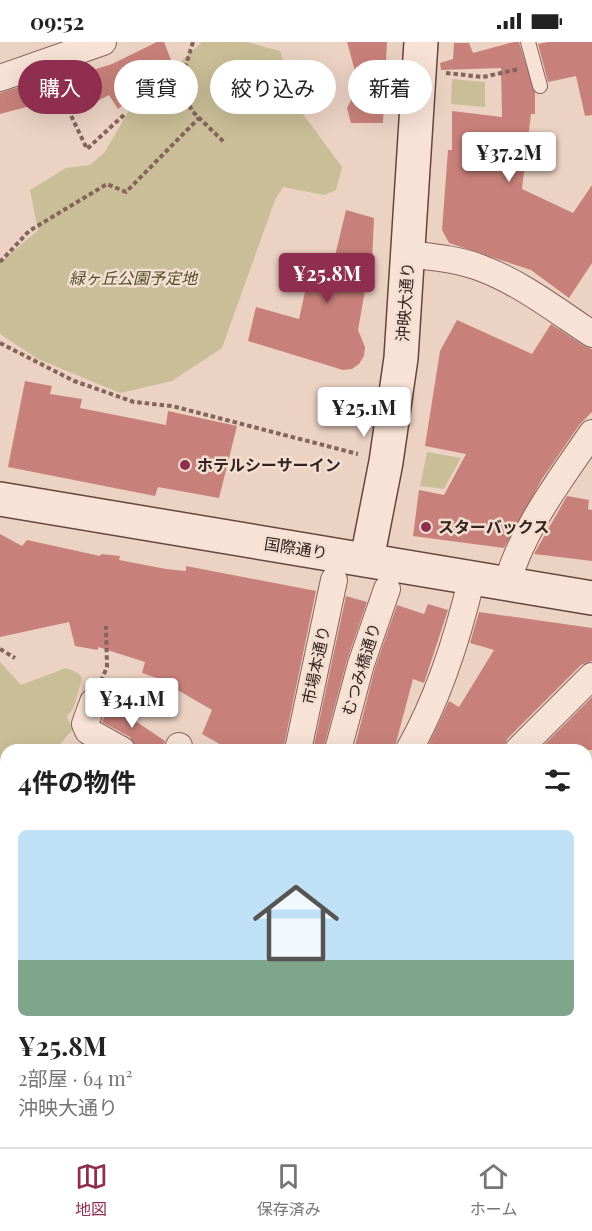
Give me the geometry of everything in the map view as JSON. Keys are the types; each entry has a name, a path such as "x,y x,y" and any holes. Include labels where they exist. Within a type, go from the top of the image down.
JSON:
{"main road":[{"name":"沖映大通り","path":"367,559 396,402 421,42"},
{"name":"国際通り","path":"0,499 592,598"}],"street":[{"path":"51,60 104,42"},
{"path":"0,78 18,72"},
{"path":"408,254 457,261 481,268 524,290 592,334"},
{"path":"507,584 518,552 592,433"},
{"path":"412,744 425,722 438,690 472,577"},
{"name":"市場本通り","path":"299,744 334,580"},
{"name":"むつみ橋通り","path":"340,744 361,664 387,589"},
{"path":"524,744 592,676"},
{"path":"93,702 85,724 88,731 111,744"}],"lane":[{"path":"528,42 540,86"}],"path":[{"path":"193,42 180,84 192,111 224,142"},
{"path":"446,73 483,77 534,66"},
{"path":"70,114 87,149 125,114"},
{"path":"0,261 29,231 107,184 126,192 199,118"},
{"path":"0,343 74,381 134,402 172,406 358,454"},
{"path":"93,702 107,667 106,626"},
{"path":"0,649 15,658"}],"green space":[{"name":"緑ヶ丘公園予定地","path":"202,42 247,42 280,51 283,60 210,60 210,114 303,114 342,167 336,190 324,195 283,187 275,200 222,348 172,381 120,393 38,359 0,334 0,263 38,230 30,190 66,168 90,165 105,152 127,114 198,114 198,60 183,60"},
{"path":"452,79 485,82 485,107 451,104"},
{"path":"427,452 461,458 444,489 420,486"},
{"path":"0,662 21,685 66,668 78,673 82,678 74,707 67,717 73,729 60,744 0,744"}],"building":[{"path":"157,42 164,42 171,60 120,60"},
{"path":"347,42 387,42 386,60 352,60"},
{"path":"519,42 535,93 535,114 531,114 522,189 573,213 592,185 592,263 569,298 531,270 449,243 442,230 448,150 452,150 452,111 502,117 501,68 441,70 440,63 453,59 454,43 469,43 473,53"},
{"path":"592,42 592,115 585,116 576,76 548,82 538,44"},
{"path":"114,63 114,103 109,95 102,99 102,67"},
{"path":"18,87 18,109 0,114 0,93"},
{"path":"349,114 383,114 383,123 351,123"},
{"path":"346,210 374,218 372,263 370,262 358,330 365,347 364,356 359,364 352,369 343,370 248,341 256,307 299,319 313,256 334,260"},
{"path":"457,320 532,354 551,324 592,349 592,412 580,424 542,479 504,548 413,536 419,490 444,495 466,454 425,446 440,351"},
{"path":"25,381 52,386 50,394 82,399 80,408 166,425 168,411 237,426 219,498 158,487 155,496 8,467"},
{"path":"567,496 589,500 588,509 592,510 592,561 534,554"},
{"path":"0,534 22,546 27,540 100,556 101,554 120,556 119,560 166,569 186,571 186,566 316,591 284,744 220,744 202,734 212,710 157,678 142,673 145,662 98,647 98,650 75,646 69,622 0,637"},
{"path":"346,596 367,602 347,660 325,744 314,744"},
{"path":"428,604 448,610 424,683 413,679 396,744 356,744 375,668 397,605 424,614"},
{"path":"479,612 592,628 592,661 581,665 507,739 505,744 429,744 449,701 459,707 494,650 470,643"},
{"path":"592,697 592,744 545,744"},
{"path":"112,700 128,710 125,714 165,741 164,744 134,744 130,737 102,722"}],"place":[{"name":"ホテルシーサーイン","path":"185,465"},
{"name":"スターバックス","path":"426,527"}]}
